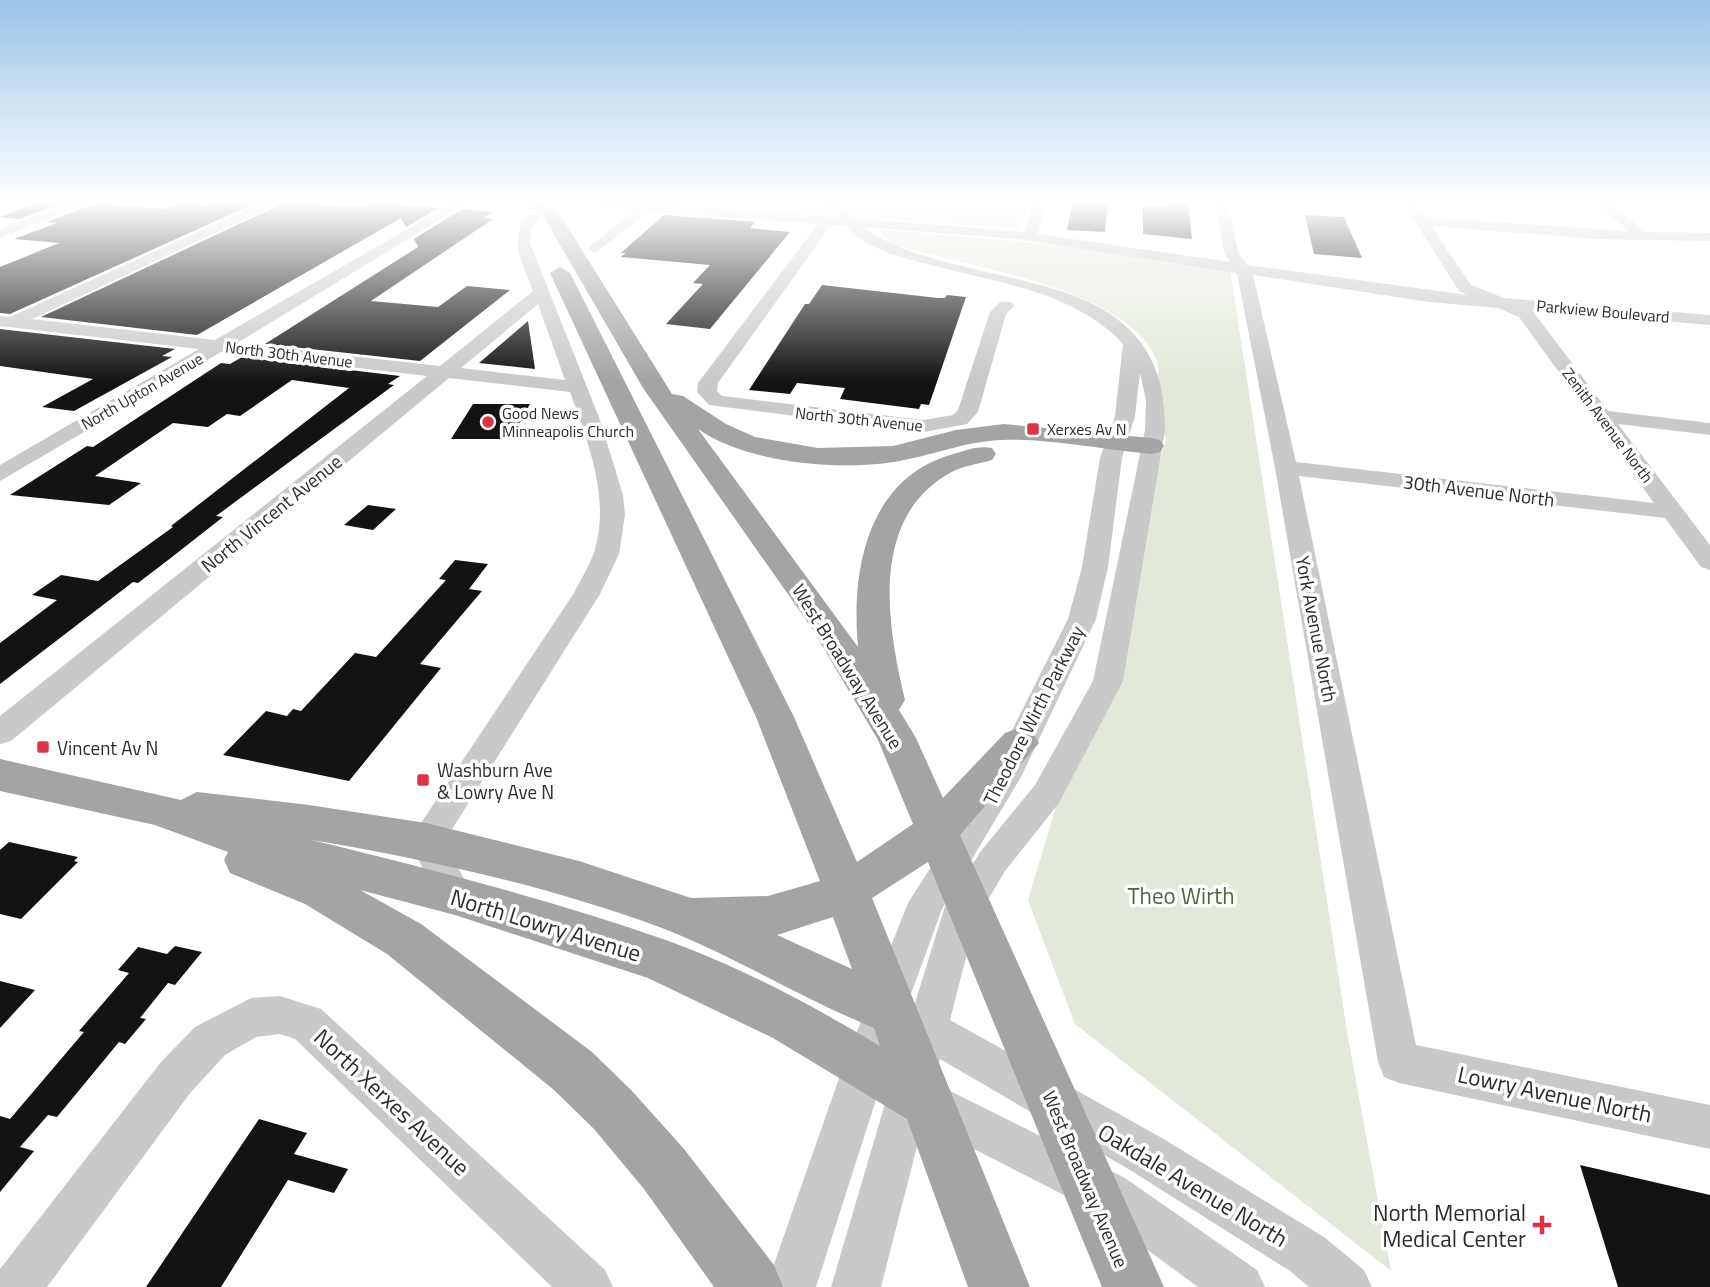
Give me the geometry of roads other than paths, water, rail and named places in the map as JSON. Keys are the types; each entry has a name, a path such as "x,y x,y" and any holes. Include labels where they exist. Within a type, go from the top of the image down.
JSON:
{"main road":[{"path":"559,261 775,717 811,802 991,1264"},
{"name":"West Broadway Avenue","path":"579,261 654,388 825,622 904,753 1133,1287"},
{"path":"654,388 731,438 764,448 818,456 876,456 1004,432 1150,454"},
{"path":"904,753 875,659 872,613 878,549 895,505 904,492 934,471 972,455 1023,449 1115,450"},
{"path":"679,914 737,919 768,917 820,901 917,846 965,802 992,766 1019,743"},
{"name":"North Lowry Avenue","path":"0,775 159,809 257,844 455,895 659,960 791,1021 911,1094"},
{"name":"North Lowry Avenue","path":"159,809 207,808 426,842 579,880 679,914 887,1009"},
{"path":"159,809 201,842 321,890 404,939 573,1072 613,1110 664,1169 752,1287"}],"street":[{"path":"4,324 143,261"},
{"name":"North Upton Avenue","path":"0,474 363,261"},
{"path":"455,895 426,842 587,594 606,554 613,514 611,495 578,387 530,261"},
{"name":"North 30th Avenue","path":"798,261 708,383 707,392 716,401 924,426 960,420 968,412 998,313 1006,306"},
{"name":"Theodore Wirth Parkway","path":"856,1287 911,1094 945,955 958,918 993,861 1047,794 1108,681 1117,646 1124,591 1155,430 1155,388 1152,375 1132,343 1116,326 1079,303 1024,284 931,261"},
{"name":"Parkview Boulevard","path":"1223,261 1416,296 1710,320"},
{"name":"Zenith Avenue North","path":"1447,261 1465,288 1525,313 1710,562"},
{"name":"York Avenue North","path":"1239,263 1286,468 1399,1062"},
{"path":"1483,281 1496,301"},
{"name":"North Vincent Avenue","path":"0,733 541,293"},
{"name":"North 30th Avenue","path":"4,324 220,345 578,387"},
{"name":"Theodore Wirth Parkway","path":"791,1287 865,1064 926,903 1005,777 1019,743 1061,667 1082,619 1095,567 1129,384 1132,343"},
{"path":"1602,416 1710,429"},
{"name":"30th Avenue North","path":"1286,468 1672,512"},
{"name":"Oakdale Avenue North","path":"887,1009 1146,1153 1307,1254 1347,1287"},
{"name":"North Xerxes Avenue","path":"17,1287 176,1077 210,1041 251,1018 279,1015 307,1023 588,1287"},
{"name":"Lowry Avenue North","path":"1399,1062 1710,1127"},
{"path":"911,1094 1109,1195 1240,1287"}],"place":[{"name":"Good News Minneapolis Church","path":"488,422"},
{"name":"Xerxes Av N","path":"1033,429"},
{"name":"Vincent Av N","path":"43,747"},
{"name":"Washburn Ave & Lowry Ave N","path":"423,780"},
{"name":"North Memorial Medical Center","path":"1542,1225"}],"park label":[{"name":"Theo Wirth","path":"1181,895"}]}
